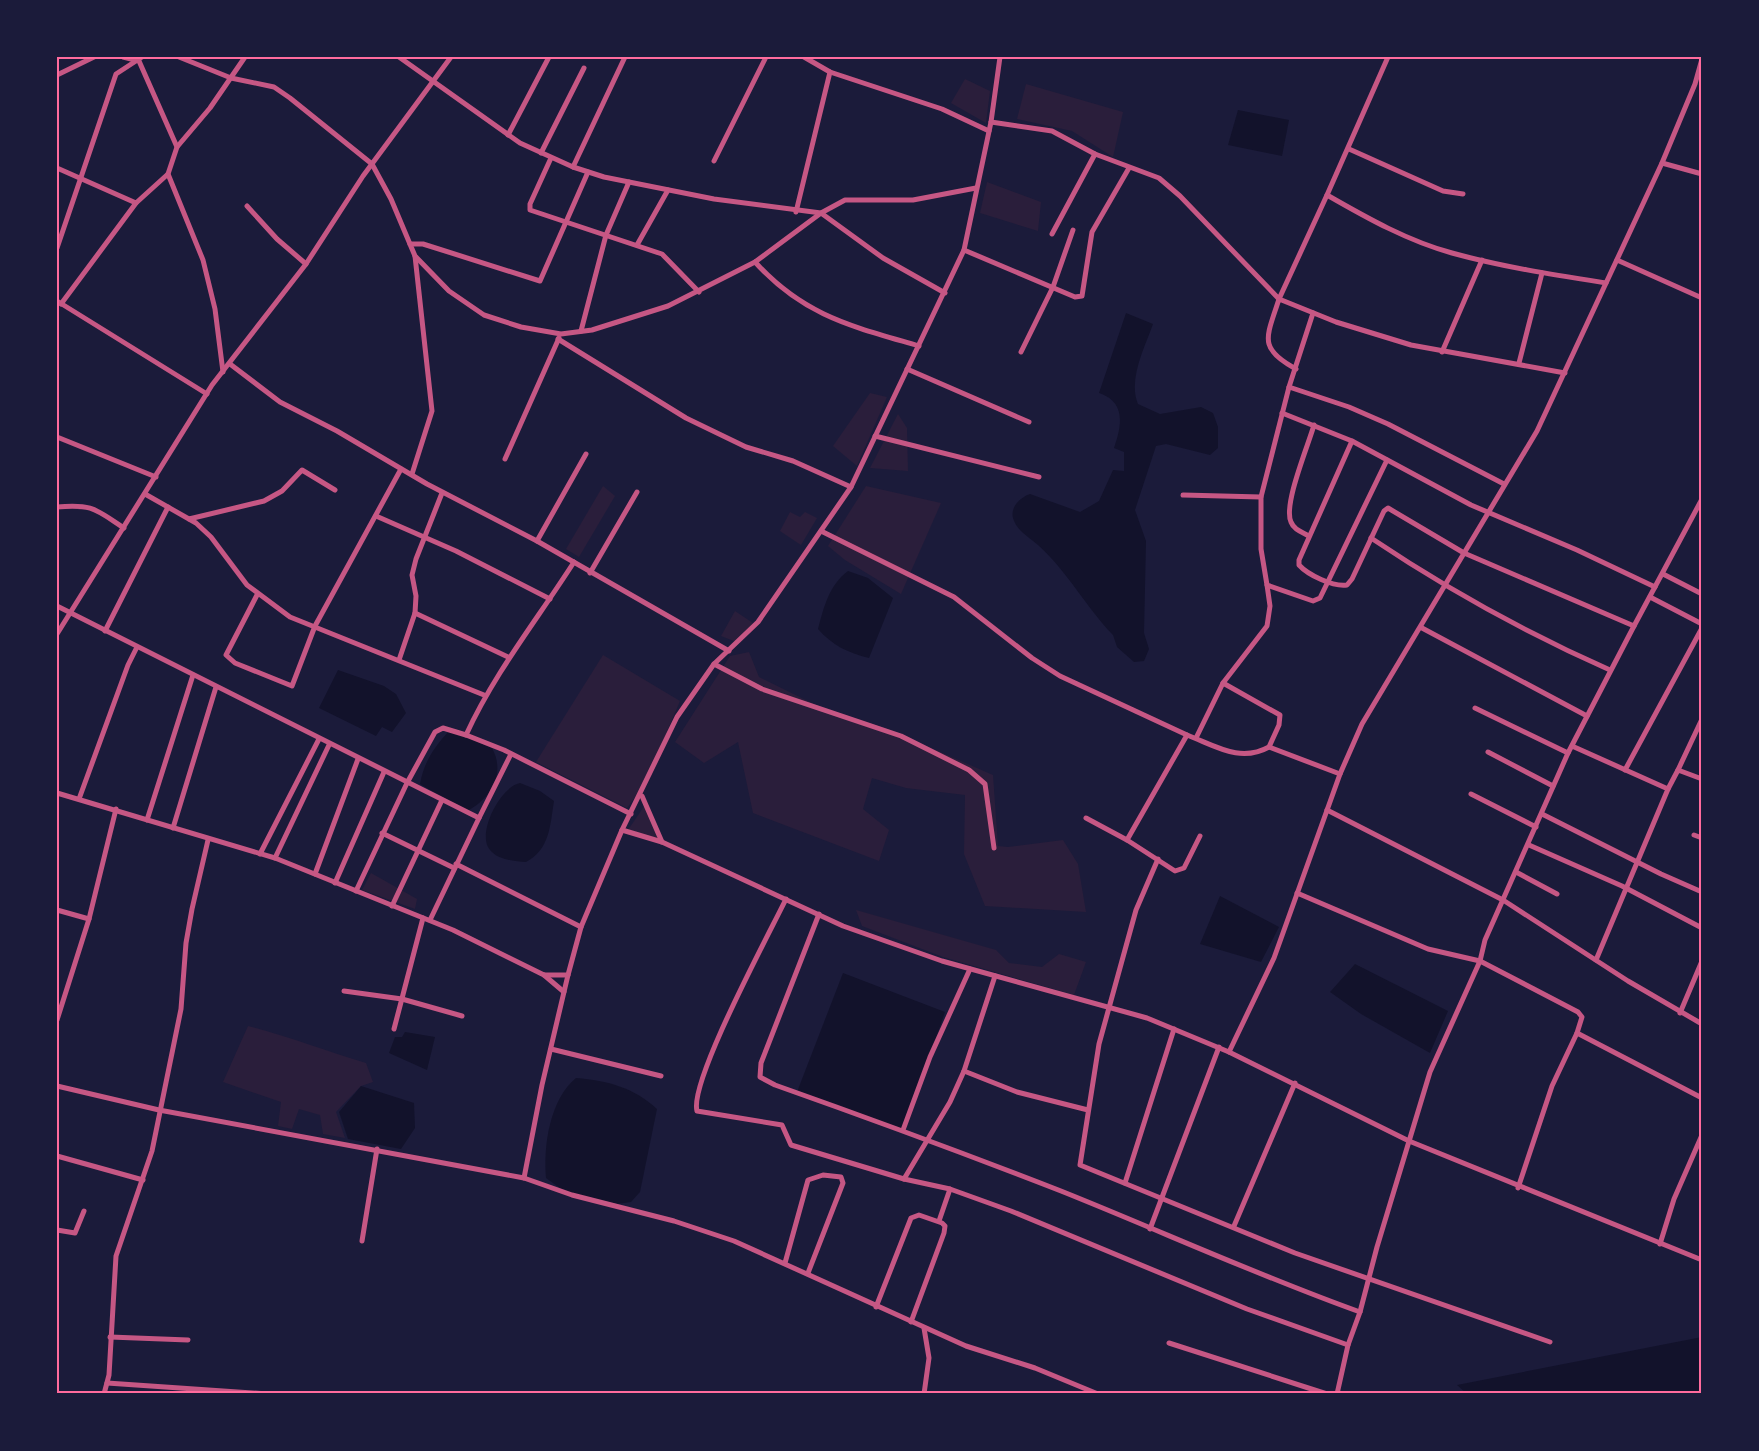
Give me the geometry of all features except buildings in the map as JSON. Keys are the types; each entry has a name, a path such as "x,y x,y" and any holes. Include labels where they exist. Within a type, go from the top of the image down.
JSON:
{"street":[{"path":"57,75 94,57"},
{"path":"123,57 141,59"},
{"path":"179,57 231,78 274,87 372,164 391,199 415,256 432,411 412,474"},
{"path":"207,394 59,302 136,202 168,174 177,147 245,57"},
{"path":"399,57 508,135 551,158 588,172 668,190 796,212 820,213 883,258 945,293"},
{"path":"57,634 207,394 306,264 372,164 434,83 450,57"},
{"path":"508,135 549,57"},
{"path":"573,167 625,57"},
{"path":"714,161 766,57"},
{"path":"804,57 830,72 942,109 989,131"},
{"path":"524,1178 551,1049 581,927 622,830 642,796 677,717 714,664 758,622 851,487 876,436 964,250 991,122 1000,57"},
{"path":"1296,369 1277,359 1269,346 1270,328 1279,300 1349,149 1388,57"},
{"path":"141,59 177,147"},
{"path":"57,248 117,74 141,59"},
{"path":"1229,1052 1274,958 1340,774 1362,724 1422,628 1488,511 1538,431 1662,163 1700,73 1702,59"},
{"path":"541,153 584,68"},
{"path":"796,212 830,72"},
{"path":"991,122 1052,131 1095,154 1148,173 1167,184 1279,300 1411,345 1565,373"},
{"path":"1349,149 1443,191 1462,194"},
{"path":"1052,234 1095,154"},
{"path":"551,158 530,208 533,212 662,254 699,292"},
{"path":"1662,163 1702,174"},
{"path":"57,168 80,180 136,202"},
{"path":"964,250 1075,297 1082,296 1092,232 1129,168"},
{"path":"410,244 423,244 537,281 544,276 588,172"},
{"path":"168,174 203,260 215,309 223,372"},
{"path":"582,331 606,235 629,182"},
{"path":"560,337 616,324 668,306 699,292 754,262 820,213 845,200 913,200 976,188"},
{"path":"637,245 668,190"},
{"path":"1328,195 1375,223 1452,253 1542,273 1606,283"},
{"path":"247,206 277,239 306,264"},
{"path":"1021,352 1053,286 1073,231"},
{"path":"415,256 449,291 475,310 521,327 560,337 686,418 746,447 793,461 851,487"},
{"path":"1442,352 1482,260"},
{"path":"1617,260 1702,298"},
{"path":"754,262 782,290 812,310 850,326 919,346"},
{"path":"1518,363 1542,273"},
{"path":"1196,738 1223,683 1267,626 1270,606 1261,549 1261,497 1289,387 1313,313"},
{"path":"505,459 560,337"},
{"path":"230,364 280,402 337,431 442,493 537,541 729,651"},
{"path":"907,369 1029,422"},
{"path":"1289,387 1349,407 1378,420 1504,484"},
{"path":"1282,412 1352,441 1488,511 1655,587"},
{"path":"1309,536 1297,530 1289,516 1290,501 1314,425"},
{"path":"876,436 1039,477"},
{"path":"57,437 156,477"},
{"path":"1352,441 1309,536 1299,565 1329,582 1340,586 1349,584 1384,511 1392,508 1464,553 1634,626"},
{"path":"537,541 586,454"},
{"path":"1267,585 1313,601 1320,598 1387,460"},
{"path":"257,595 226,651 228,658 292,686 315,626 401,469"},
{"path":"189,519 264,501 282,491 302,470 335,490"},
{"path":"590,573 637,492"},
{"path":"399,660 415,613 413,571 442,493"},
{"path":"145,494 189,519 211,537 257,595 290,617 484,695"},
{"path":"1183,495 1261,497"},
{"path":"1337,1394 1348,1345 1360,1312 1408,1141 1430,1072 1480,961 1485,940 1568,753 1702,500"},
{"path":"57,507 84,504 124,528"},
{"path":"105,631 168,507"},
{"path":"376,516 550,599"},
{"path":"821,531 954,597 1032,658 1060,676 1187,735 1246,756 1269,747 1340,774"},
{"path":"1371,538 1446,588 1533,636 1610,670"},
{"path":"466,735 484,695 574,562"},
{"path":"1663,574 1702,594"},
{"path":"1625,770 1702,626 1650,597"},
{"path":"57,606 329,745 479,818"},
{"path":"415,613 508,657"},
{"path":"1422,628 1587,716"},
{"path":"79,799 128,665 137,647"},
{"path":"714,664 762,689 901,736 969,770 985,784 994,848"},
{"path":"147,819 193,675"},
{"path":"1223,683 1280,715 1279,725 1269,747"},
{"path":"172,828 216,687"},
{"path":"1475,708 1568,753"},
{"path":"1596,960 1668,789 1702,718"},
{"path":"356,891 407,783 439,729 466,735 512,754 631,814"},
{"path":"1127,840 1187,735"},
{"path":"260,854 319,739"},
{"path":"275,858 329,745"},
{"path":"1572,746 1668,789"},
{"path":"1488,752 1553,786"},
{"path":"430,920 512,754"},
{"path":"315,874 358,759"},
{"path":"1678,770 1702,779"},
{"path":"335,883 384,772"},
{"path":"57,793 116,809 208,840 275,858 430,920 544,975 564,992"},
{"path":"1471,794 1536,827"},
{"path":"642,796 662,842"},
{"path":"392,906 442,800"},
{"path":"57,1020 89,919 116,809"},
{"path":"1327,810 1503,900 1680,1013 1702,1024"},
{"path":"1542,814 1702,892"},
{"path":"1086,818 1127,840 1175,871 1181,870 1200,836"},
{"path":"622,830 662,842 843,926 970,969 1109,1008 1174,1029 1219,1047 1295,1083 1338,1108 1408,1141 1518,1188 1702,1260"},
{"path":"382,833 581,927"},
{"path":"1694,835 1702,838"},
{"path":"104,1394 107,1383 116,1256 152,1150 181,1009 192,909 208,840"},
{"path":"1529,845 1626,889 1702,928"},
{"path":"1158,859 1136,910 1099,1044 1080,1165 1234,1226 1294,1253 1550,1342"},
{"path":"1516,872 1557,894"},
{"path":"1297,893 1428,949 1480,961 1578,1012 1582,1021 1552,1086 1518,1188"},
{"path":"786,899 726,1020 697,1095 696,1110 705,1114 782,1125 791,1145 903,1179 950,1189 1011,1210 1247,1309 1348,1345"},
{"path":"57,910 89,919"},
{"path":"819,914 758,1074 775,1085 928,1139 1275,1282 1360,1312"},
{"path":"394,1029 423,918"},
{"path":"1680,1013 1702,961"},
{"path":"903,1130 930,1057 970,969"},
{"path":"544,975 568,975"},
{"path":"903,1179 943,1116 964,1071 995,976"},
{"path":"344,990 402,999 462,1016"},
{"path":"1125,1183 1174,1029"},
{"path":"1577,1033 1702,1098"},
{"path":"1150,1229 1219,1047"},
{"path":"551,1049 661,1076"},
{"path":"964,1071 1017,1092 1088,1110"},
{"path":"1234,1226 1295,1083"},
{"path":"57,1086 159,1110 524,1178 572,1195 674,1221 734,1241 966,1346 1035,1368 1098,1394"},
{"path":"1660,1244 1674,1199 1702,1135"},
{"path":"362,1241 377,1149"},
{"path":"57,1156 143,1180"},
{"path":"785,1263 808,1180 824,1175 841,1177 843,1183 833,1214 808,1273"},
{"path":"939,1221 950,1189"},
{"path":"57,1230 75,1233 84,1210"},
{"path":"876,1307 911,1218 919,1215 939,1221 944,1225 944,1233 911,1322"},
{"path":"924,1328 929,1358 924,1394"},
{"path":"110,1337 188,1340"},
{"path":"1169,1343 1327,1394"},
{"path":"107,1383 268,1394"}],"shaded area":[{"path":"965,79 990,91 986,123 951,103"},
{"path":"1026,84 1123,112 1113,157 1072,131 1017,119"},
{"path":"1238,110 1289,120 1282,156 1228,145"},
{"path":"987,182 1041,202 1038,231 980,213"},
{"path":"1126,313 1153,324 1136,375 1135,395 1138,404 1160,414 1201,407 1213,413 1218,427 1218,448 1210,455 1166,444 1156,446 1135,510 1146,541 1144,633 1149,649 1144,661 1134,662 1117,647 1113,635 1058,566 1023,533 1013,518 1013,510 1017,503 1030,494 1080,512 1099,501 1113,470 1124,471 1124,452 1114,448 1120,423 1118,408 1108,397 1099,393"},
{"path":"870,393 887,397 857,466 833,446"},
{"path":"898,414 907,428 908,471 870,468"},
{"path":"603,486 615,496 579,557 566,549"},
{"path":"866,486 941,503 901,594 845,560 828,546"},
{"path":"790,512 800,517 805,512 817,518 801,545 780,531"},
{"path":"848,571 868,578 893,598 869,658 841,648 818,629 832,590"},
{"path":"735,611 753,623 739,643 721,636"},
{"path":"749,652 759,677 818,706 885,728 993,775 998,846 1008,847 1063,840 1078,864 1086,912 985,906 964,854 965,795 906,788 872,778 863,809 889,830 879,861 753,813 738,742 704,763 675,742 730,656"},
{"path":"603,655 680,701 645,784 627,808 536,762"},
{"path":"338,670 384,686 396,694 406,713 392,732 382,727 376,736 319,708"},
{"path":"450,730 492,748 496,758 497,776 494,784 476,806 467,811 420,784 430,755"},
{"path":"520,783 540,791 554,801 550,828 544,844 534,857 526,862 497,856 486,843 486,833 492,812 505,793 512,786"},
{"path":"647,802 658,839 628,830"},
{"path":"371,873 417,899 415,909 362,890"},
{"path":"1220,896 1279,927 1261,962 1200,944"},
{"path":"856,910 996,950 1009,963 1042,967 1059,954 1086,962 1074,995 943,957 862,926"},
{"path":"1355,964 1448,1011 1430,1053 1361,1014 1330,992"},
{"path":"843,973 945,1012 904,1130 797,1092"},
{"path":"248,1026 366,1063 373,1082 361,1086 336,1112 345,1138 323,1134 320,1115 299,1109 292,1129 278,1126 281,1102 223,1082"},
{"path":"405,1032 435,1037 427,1070 389,1053 395,1037 402,1037"},
{"path":"576,1078 620,1086 639,1095 657,1109 640,1192 631,1202 617,1204 564,1191 546,1178 547,1138 554,1110 567,1087"},
{"path":"361,1086 414,1103 415,1128 401,1149 348,1139 339,1112"},
{"path":"1702,1337 1702,1394 1467,1394 1457,1385"}]}
